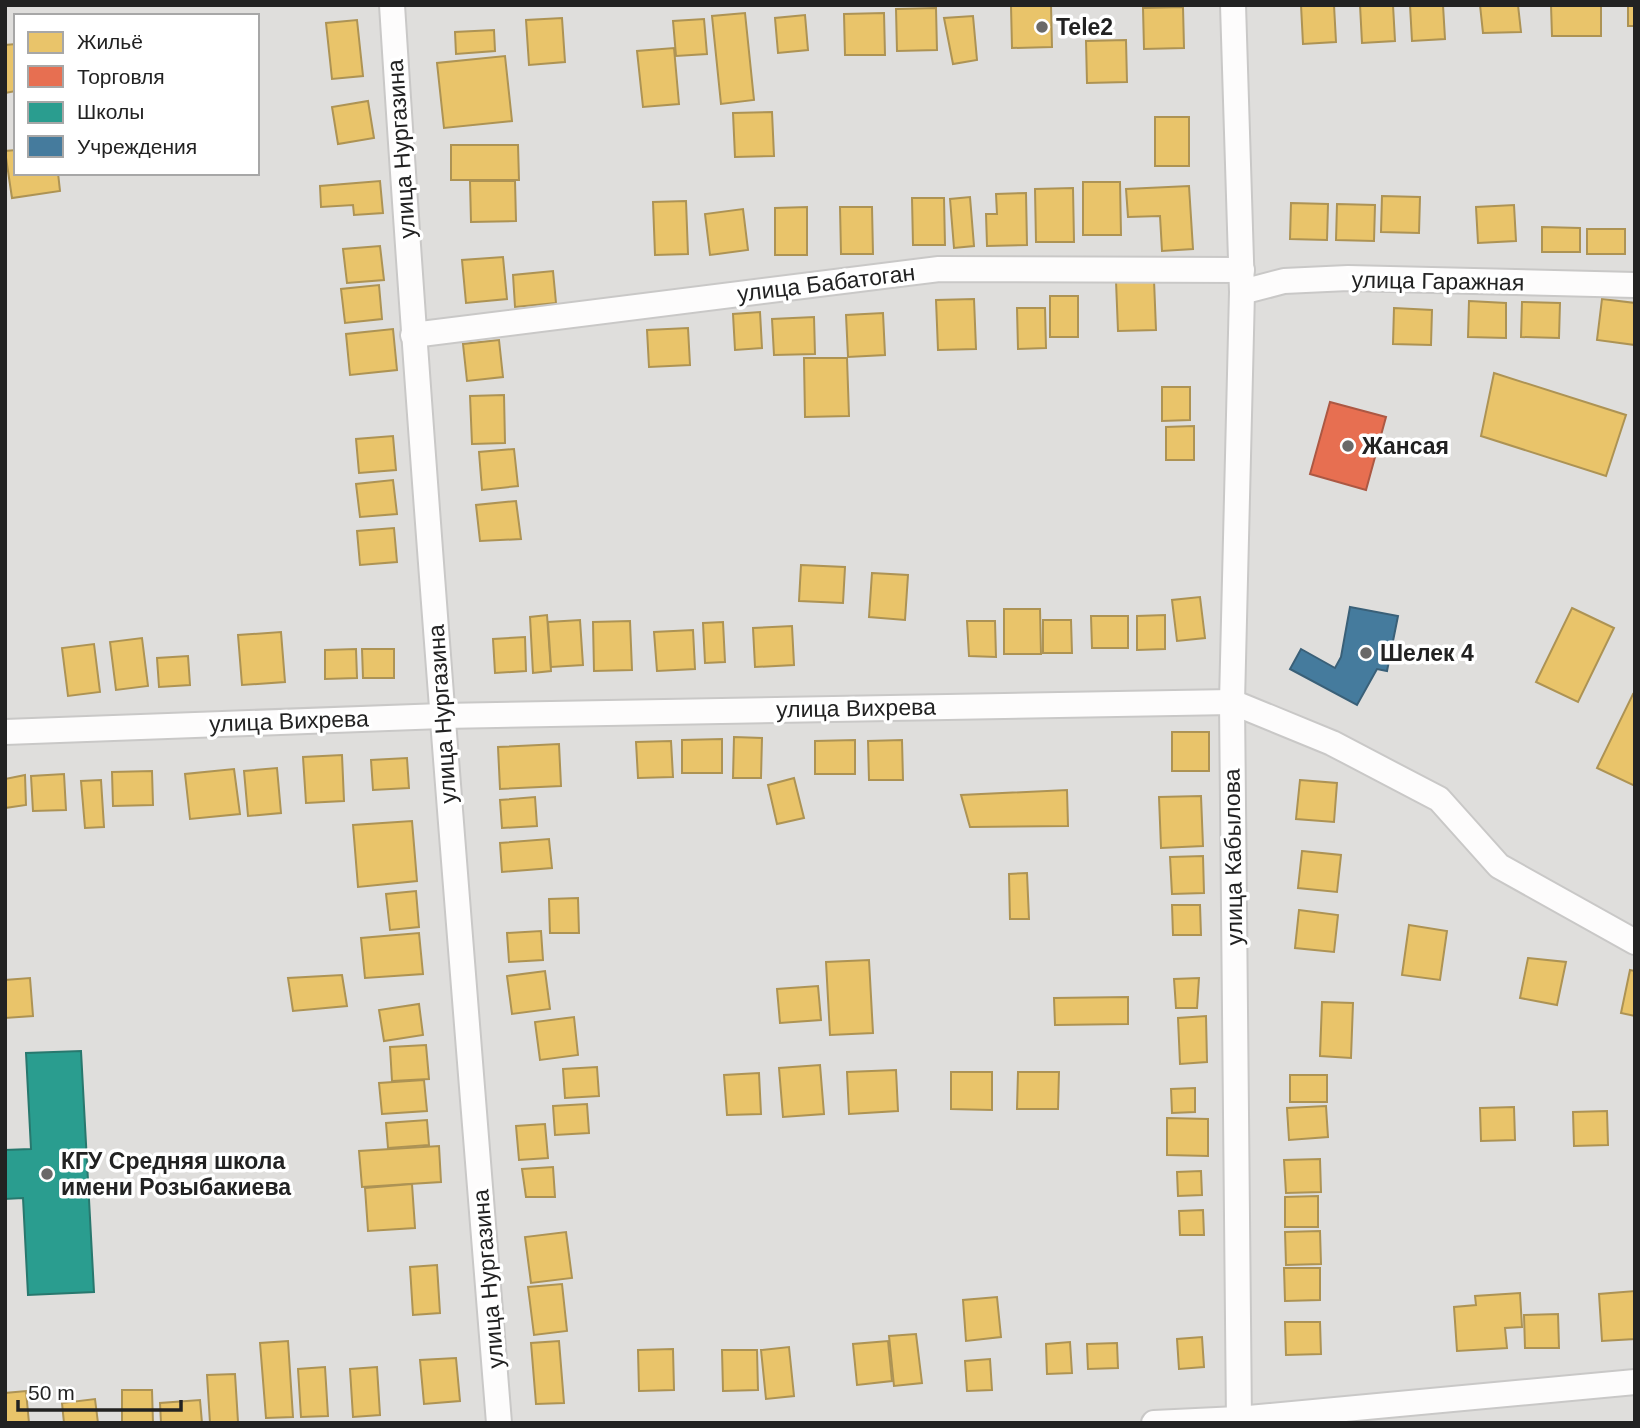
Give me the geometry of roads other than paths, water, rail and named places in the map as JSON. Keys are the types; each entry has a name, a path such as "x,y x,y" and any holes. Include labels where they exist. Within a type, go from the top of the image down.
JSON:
{"street":[{"name":"улица Нургазина","path":"392,5 413,335 499,1423"},
{"name":"улица Кабылова","path":"1233,5 1242,281 1232,702 1239,1421"},
{"name":"улица Бабатоган","path":"413,335 939,269 1242,281"},
{"name":"улица Гаражная","path":"1242,281 1348,278 1635,285"},
{"name":"улица Вихрева","path":"5,732 442,716 1232,702 1332,743 1439,799 1499,866 1635,942"},
{"path":"1154,1423 1239,1421 1635,1382"}],"place":[{"name":"Tele2","path":"1042,27"},
{"name":"Жансая","path":"1348,446"},
{"name":"Шелек 4","path":"1366,653"},
{"name":"КГУ Средняя школа имени Розыбакиева","path":"47,1174"}]}
